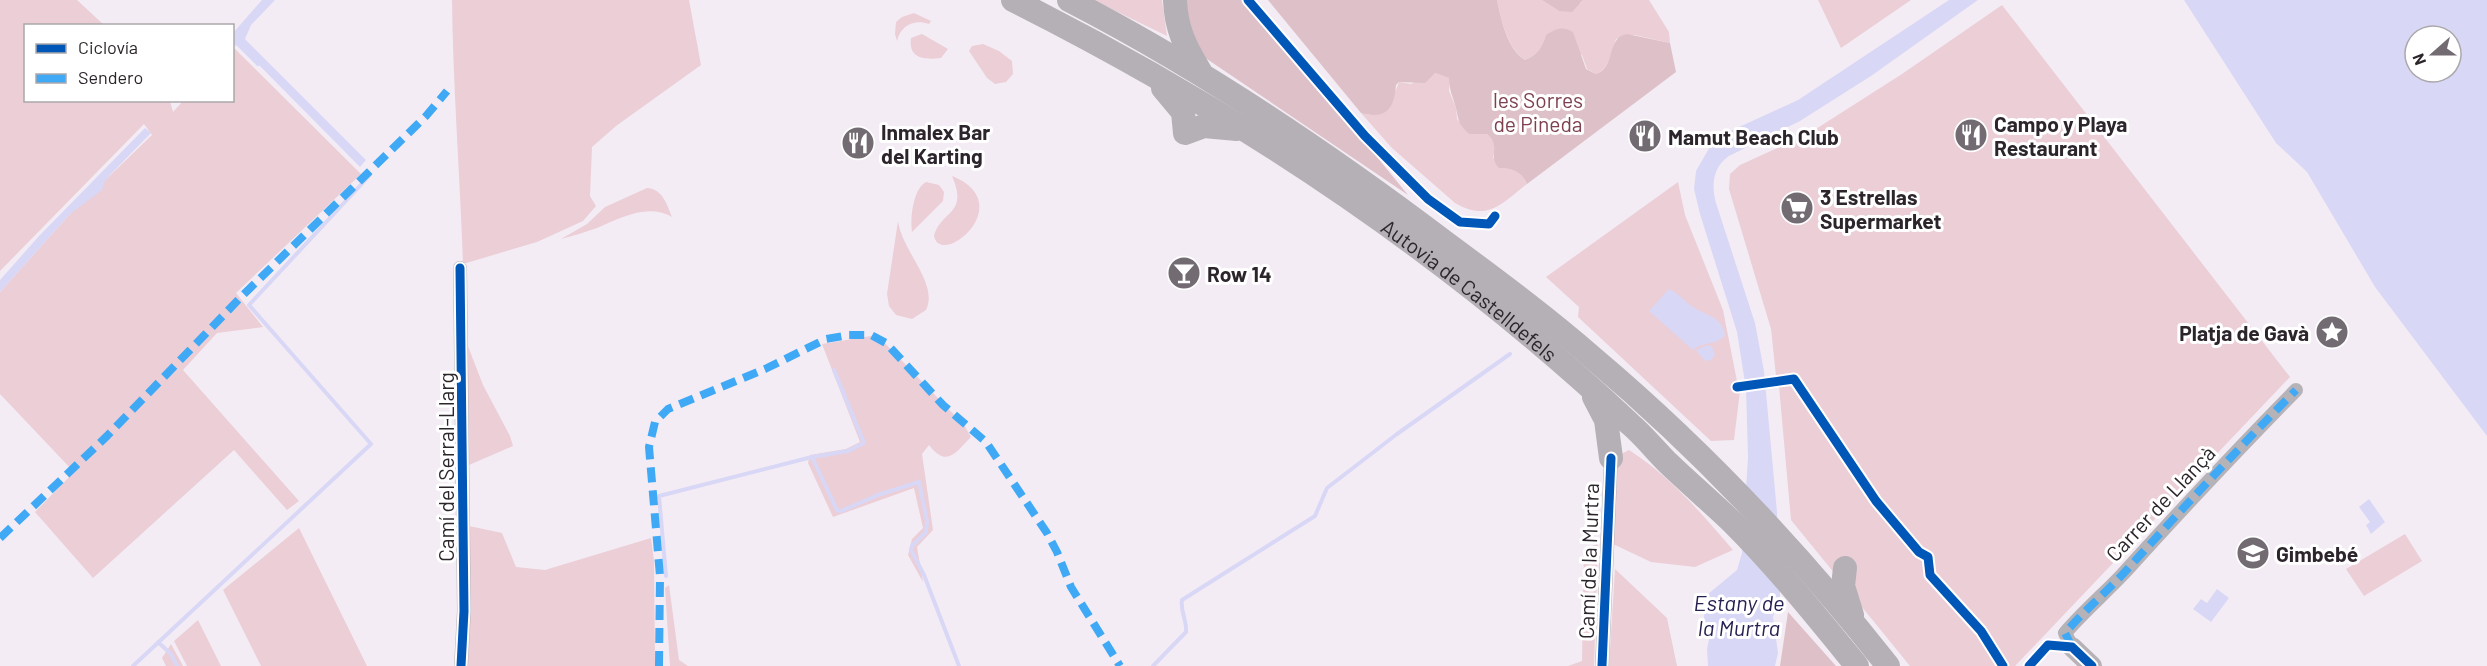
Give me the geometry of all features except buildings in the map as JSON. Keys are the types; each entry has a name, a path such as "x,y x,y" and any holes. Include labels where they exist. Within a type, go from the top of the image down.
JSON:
{"highway":[{"name":"Autovia de Castelldefels","path":"1013,0 1086,37 1153,75 1242,129 1395,229 1578,376 1633,426 1668,463 1733,524 1789,585 1857,666"},
{"name":"Autovia de Castelldefels","path":"1069,0 1201,73 1338,163 1529,306 1593,357 1735,490 1796,555 1888,666"},
{"path":"1175,0 1177,26 1184,45 1201,73"},
{"path":"1153,75 1183,112 1185,133 1204,126 1242,129"},
{"path":"1578,376 1604,412 1609,431 1611,458"},
{"path":"1611,458 1621,446 1634,444 1651,451 1668,463"}],"street":[{"name":"Camí del Serral-Llarg","path":"460,268 464,587 461,666"},
{"name":"Carrer de Llançà","path":"2072,647 2065,633 2078,617 2121,576 2178,512 2296,390"},
{"name":"Camí de la Murtra","path":"1602,666 1611,458"},
{"path":"2072,647 2092,666"}],"shaded area":[{"path":"0,0 77,0 103,24 24,24 24,102 170,102 173,112 182,102 234,102 234,48 361,174 236,293 263,327 217,333 183,370 299,501 287,510 234,450 93,578 35,512 74,472 0,394 0,292 70,214 152,135 144,124 0,271"},
{"path":"452,0 689,0 701,65 616,126 592,147 590,196 596,206 583,221 537,242 463,264 454,66"},
{"path":"1093,0 1162,0 1167,36"},
{"path":"1497,0 1542,0 1559,11 1581,3 1583,0 1649,0 1669,32 1670,43 1635,35 1616,39 1607,64 1596,74 1587,69 1582,55 1546,35 1539,50 1525,60 1514,49 1510,41 1503,25"},
{"path":"1818,0 1911,0 1841,48"},
{"path":"2002,5 2290,377 2015,666 1910,666 1791,520 1779,386 1740,391 1734,440 1711,441 1578,317 1579,307 1546,277 1678,182 1685,215 1723,310 1737,381 1776,376 1771,329 1729,189 1730,174 1740,165 1808,134 1902,74"},
{"path":"914,13 931,21 929,24 918,22 905,27 897,41 896,22"},
{"path":"922,34 948,49 941,58 929,59 915,54 912,50 911,38"},
{"path":"983,44 999,51 1012,61 1013,74 1006,82 995,84 987,78 969,51 972,46"},
{"path":"1435,73 1450,78 1449,91 1456,108 1457,119 1469,134 1487,134 1494,142 1493,157 1499,168 1516,172 1527,184 1494,208 1477,211 1455,203 1392,148 1361,113 1369,115 1396,90 1399,82 1411,84"},
{"path":"952,176 971,188 979,201 978,216 961,239 949,244 940,244 934,236 937,228 956,205 956,189"},
{"path":"926,182 939,185 944,192 943,201 912,232 915,197"},
{"path":"647,188 661,194 672,217 653,211 634,213 561,239 587,224 605,207"},
{"path":"898,221 906,244 928,289 929,300 926,310 912,319 896,315 889,306 887,294"},
{"path":"877,335 964,425 971,437 951,456 941,456 929,445 922,454 933,530 917,547 923,582 908,555 912,539 923,528 914,488 833,517 808,463 810,455 846,449 860,442 822,344"},
{"path":"466,341 483,385 513,446 469,465"},
{"path":"1629,450 1671,483 1733,550 1695,567 1651,562 1613,544 1616,462 1619,455"},
{"path":"469,526 502,533 516,567 545,570 651,538 654,561 655,666 465,666"},
{"path":"299,528 367,666 261,666 223,590"},
{"path":"2405,534 2422,561 2364,596 2346,569"},
{"path":"1598,543 1594,666 1568,666 1582,661 1584,550"},
{"path":"1615,569 1667,618 1677,666 1609,666"},
{"path":"669,585 679,660 688,666 670,666 665,588"},
{"path":"198,620 221,666 187,666 174,641"},
{"path":"171,644 183,666 166,666 162,658"}],"green space":[{"path":"1184,0 1245,0 1293,54 1408,195 1201,55 1186,32"},
{"name":"les Sorres de Pineda","path":"1268,0 1497,0 1509,41 1525,60 1539,50 1546,35 1563,28 1573,32 1586,69 1596,74 1606,66 1616,41 1620,36 1627,34 1670,43 1676,72 1527,184 1516,172 1499,168 1494,159 1494,143 1487,134 1469,134 1463,127 1450,90 1449,78 1435,73 1425,83 1399,82 1396,85 1391,106 1387,110 1377,115 1361,113"},
{"path":"1542,0 1583,0 1572,12 1559,11"},
{"path":"1788,612 1836,666 1780,666"}],"water":[{"path":"262,0 275,0 251,25 245,39 366,160 360,167 239,45 234,46 234,32"},
{"name":"Estany de la Murtra","path":"1949,0 1978,0 1871,76 1800,121 1729,156 1717,171 1714,183 1716,203 1755,323 1764,371 1777,512 1780,597 1773,617 1778,653 1775,666 1708,666 1707,649 1710,635 1704,618 1705,602 1708,594 1737,570 1742,553 1748,457 1746,389 1737,332 1700,214 1694,189 1696,171 1711,145 1726,133 1798,100"},
{"path":"2184,0 2487,0 2487,436 2375,287 2307,172 2276,143"},
{"path":"145,128 151,133 109,176 102,190 70,214 0,292 0,280 39,236"},
{"path":"1669,289 1693,307 1717,320 1725,335 1718,341 1701,345 1693,350 1649,311"},
{"path":"1708,345 1712,347 1715,355 1711,360 1705,361 1696,350"},
{"path":"2369,499 2385,522 2371,534 2366,525 2370,522 2359,507"},
{"path":"2217,589 2229,598 2211,622 2193,609 2201,599 2207,603"}],"waterway":[{"path":"236,42 258,64"},
{"path":"133,666 371,444 249,305 370,175"},
{"path":"1153,666 1186,632 1182,600 1315,516 1327,488 1397,434 1510,354"},
{"path":"834,370 864,443 848,451 812,457 837,510 841,511 878,495 919,482 927,521 926,532 911,550 924,575 959,666"},
{"path":"666,576 659,496 812,457"},
{"path":"158,642 171,654 177,666"}],"marked path":[{"path":"0,538 107,436 242,296 426,116 447,91"},
{"path":"659,666 660,576 649,447 655,422 668,409 765,369 826,339 849,335 871,335 886,343 943,405 986,442 1047,533 1071,587 1120,666"},
{"path":"2072,647 2065,633 2296,390"}],"cycle path":[{"path":"1248,0 1365,136 1428,199 1460,222 1489,224 1495,216"},
{"path":"460,268 464,611 461,666"},
{"path":"1737,387 1794,379 1876,501 1919,552 1928,557 1930,575 1981,631 2003,666"},
{"path":"1602,666 1611,458"},
{"path":"2029,666 2048,645 2072,647 2092,666"}],"place":[{"name":"Campo y Playa Restaurant","path":"1971,135"},
{"name":"Mamut Beach Club","path":"1645,136"},
{"name":"Inmalex Bar del Karting","path":"858,143"},
{"name":"3 Estrellas Supermarket","path":"1797,208"},
{"name":"Row 14","path":"1184,273"},
{"name":"Platja de Gavà","path":"2332,332"},
{"name":"Gimbebé","path":"2253,553"}]}
